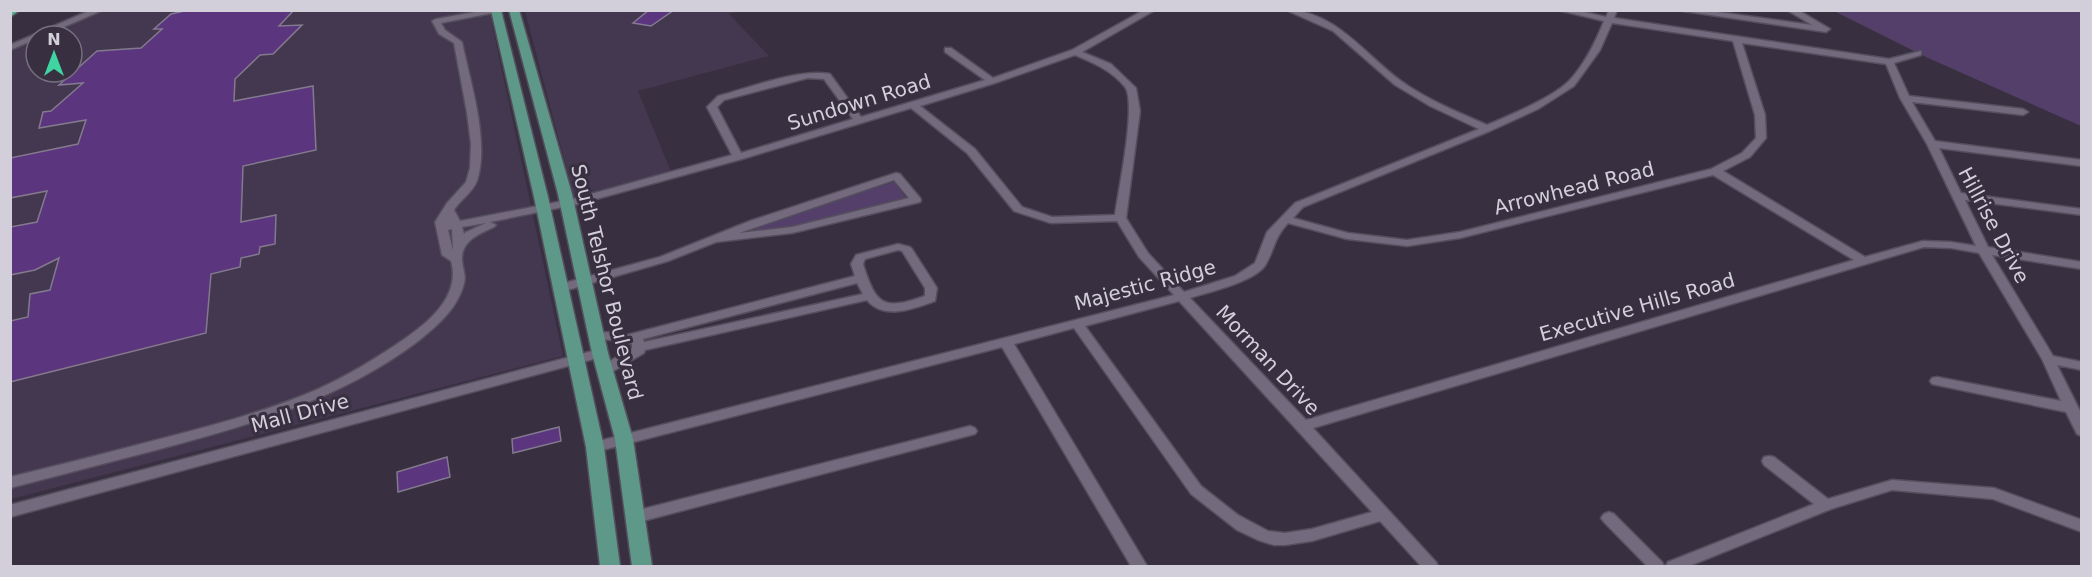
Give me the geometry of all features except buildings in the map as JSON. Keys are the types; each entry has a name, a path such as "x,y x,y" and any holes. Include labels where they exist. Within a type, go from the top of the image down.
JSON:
{"main road":[{"name":"South Telshor Boulevard","path":"514,10 567,204 600,353 624,439 642,567"},
{"path":"499,11 595,447 610,567"}],"street":[{"path":"65,24 99,10"},
{"path":"440,10 436,21 442,32 458,42 476,144 475,168 471,183 441,222 447,255 458,252 470,234 490,221"},
{"name":"Sundown Road","path":"443,231 542,211 738,158 992,81 1075,52 1152,10"},
{"path":"1290,10 1336,29 1398,83 1433,104 1487,129"},
{"path":"1562,10 1611,15 1737,39 1889,62 1918,52"},
{"path":"1681,10 1826,29 1791,10"},
{"path":"436,21 499,11"},
{"name":"Majestic Ridge","path":"595,447 1181,297 1239,279 1260,265 1273,232 1299,205 1487,129 1535,107 1571,84 1596,50 1611,15"},
{"name":"Arrowhead Road","path":"1285,219 1347,236 1407,243 1460,235 1715,171 1746,155 1761,138 1761,115 1737,39"},
{"path":"10,48 24,42"},
{"path":"948,50 992,81"},
{"path":"913,105 971,151 1018,209 1051,220 1120,218 1135,111 1131,88 1108,66 1075,52"},
{"name":"Hillrise Drive","path":"1889,62 1905,98 1932,144 1984,251 2048,360 2082,431"},
{"path":"738,158 712,107 721,98 808,75 827,76 859,121"},
{"path":"1905,98 2023,112"},
{"path":"1932,144 2082,163"},
{"path":"1715,171 1862,260"},
{"path":"561,288 664,259 754,223 897,176 916,200 792,230 717,239"},
{"path":"1957,196 2082,212"},
{"path":"449,211 466,217 490,221"},
{"path":"10,483 244,423 321,395 382,362 423,331 445,309 456,290 460,274 457,228 449,211"},
{"name":"Morman Drive","path":"1120,218 1143,255 1303,426 1430,567"},
{"name":"Executive Hills Road","path":"1303,426 1862,260 1923,244 1951,245 2082,267"},
{"path":"898,247 906,249 931,288 931,298 907,308 884,308 873,303 861,278 857,264 860,257 898,247"},
{"path":"605,370 624,360 634,342 861,278"},
{"path":"597,336 634,342 870,296"},
{"path":"1077,324 1196,490 1218,509 1258,533 1276,539 1302,536 1383,514"},
{"path":"1006,342 1139,567"},
{"name":"Mall Drive","path":"10,511 600,353"},
{"path":"2048,360 2082,366"},
{"path":"1937,381 2071,408"},
{"path":"635,517 970,431"},
{"path":"1769,461 1826,505"},
{"path":"1674,567 1826,505 1892,485 1994,494 2082,526"},
{"path":"1609,518 1656,567"}],"shaded area":[{"path":"87,11 496,11 492,24 563,356 11,499 10,43 24,37 24,84 84,84 84,24 56,24"},
{"path":"525,11 741,11 729,14 769,56 638,91 671,172 574,197"},
{"path":"1834,11 2081,11 2081,126 1926,57"},
{"path":"894,182 908,200 782,229 756,232 753,226"}]}
